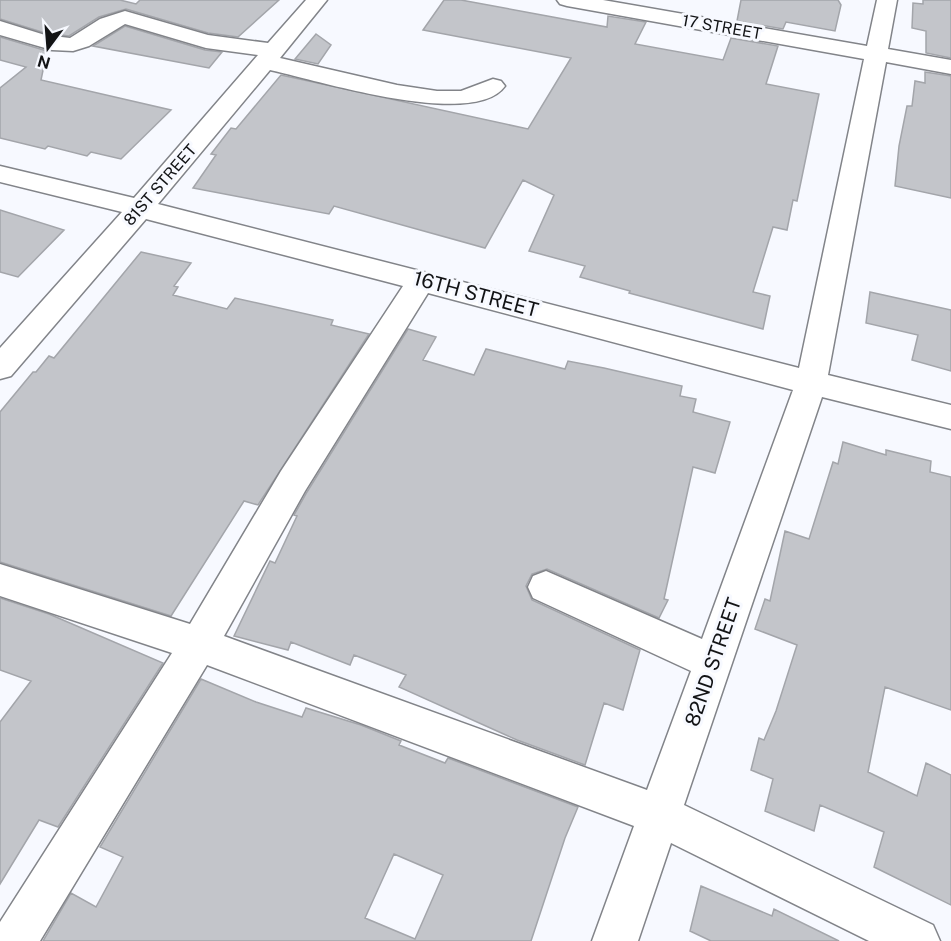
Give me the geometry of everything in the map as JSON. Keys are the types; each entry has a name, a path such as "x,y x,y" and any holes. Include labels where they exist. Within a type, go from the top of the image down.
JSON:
{"street":[{"name":"81ST STREET","path":"0,368 271,57 316,0"},
{"name":"17 STREET","path":"567,0 597,2 951,68"},
{"path":"876,54 886,0"},
{"path":"0,28 50,44 74,45 106,24 125,17 397,92 437,98 464,98 493,86"},
{"name":"82ND STREET","path":"615,941 811,383 876,54"},
{"name":"16TH STREET","path":"0,174 140,207 811,383 951,417"},
{"path":"14,941 199,644 293,482 422,280"},
{"path":"0,580 199,644 659,815 917,941"},
{"path":"546,587 713,662"}],"building":[{"path":"0,0 120,0 136,4 140,0 279,0 238,37 208,33 126,9 99,17 69,36 45,33 0,19"},
{"path":"444,0 461,0 607,27 608,16 646,22 635,44 723,60 731,38 778,46 766,84 819,94 797,201 793,200 787,230 773,227 753,292 770,296 763,329 629,293 630,291 580,277 585,266 529,251 554,195 523,180 485,248 334,206 329,214 193,188 216,155 211,154 231,128 236,129 281,75 528,129 571,58 423,30"},
{"path":"741,0 838,0 841,5 835,31 786,22 783,29 737,21"},
{"path":"923,0 951,0 951,58 926,53 926,31 912,28 913,3 923,4"},
{"path":"125,26 205,50 222,52 209,68 93,46"},
{"path":"316,34 331,45 318,64 295,59"},
{"path":"0,37 47,51 41,80 171,110 121,159 91,152 87,156 48,146 45,149 0,138 0,88 26,67 0,60"},
{"path":"925,72 951,76 951,198 895,186 899,146 907,106 912,106 915,81 925,83"},
{"path":"0,210 64,230 18,277 0,272"},
{"path":"141,252 191,263 174,286 178,287 173,295 227,309 235,298 333,320 331,325 369,334 258,505 244,501 171,616 0,562 0,412 49,356 54,358"},
{"path":"870,292 951,310 951,371 912,360 918,335 866,323"},
{"path":"408,329 436,337 423,360 474,375 486,349 565,369 568,361 682,386 680,396 696,399 693,412 730,422 715,473 693,467 664,599 668,600 659,618 547,569 532,574 526,586 532,600 640,650 623,710 604,703 585,765 517,740 399,687 406,675 354,655 350,665 291,642 288,650 234,636 270,561 275,563 297,516 294,515 307,492"},
{"path":"843,442 886,455 886,450 931,461 930,472 951,477 951,710 885,687 868,772 917,796 926,763 951,775 951,905 874,867 884,832 820,805 814,831 765,811 773,779 751,770 759,738 764,740 776,711 797,645 755,629 765,599 770,601 785,531 809,539 833,462 838,464"},
{"path":"0,598 49,614 163,663 58,827 39,820 0,884 0,722 31,681 0,670"},
{"path":"201,679 256,702 302,717 306,708 361,725 401,741 399,745 445,763 448,758 578,807 565,838 531,941 43,941 71,893 96,907 123,857 100,847","holes":["394,854 443,875 415,939 365,918"]},
{"path":"701,886 772,916 774,909 839,941 711,941 690,931"}]}
